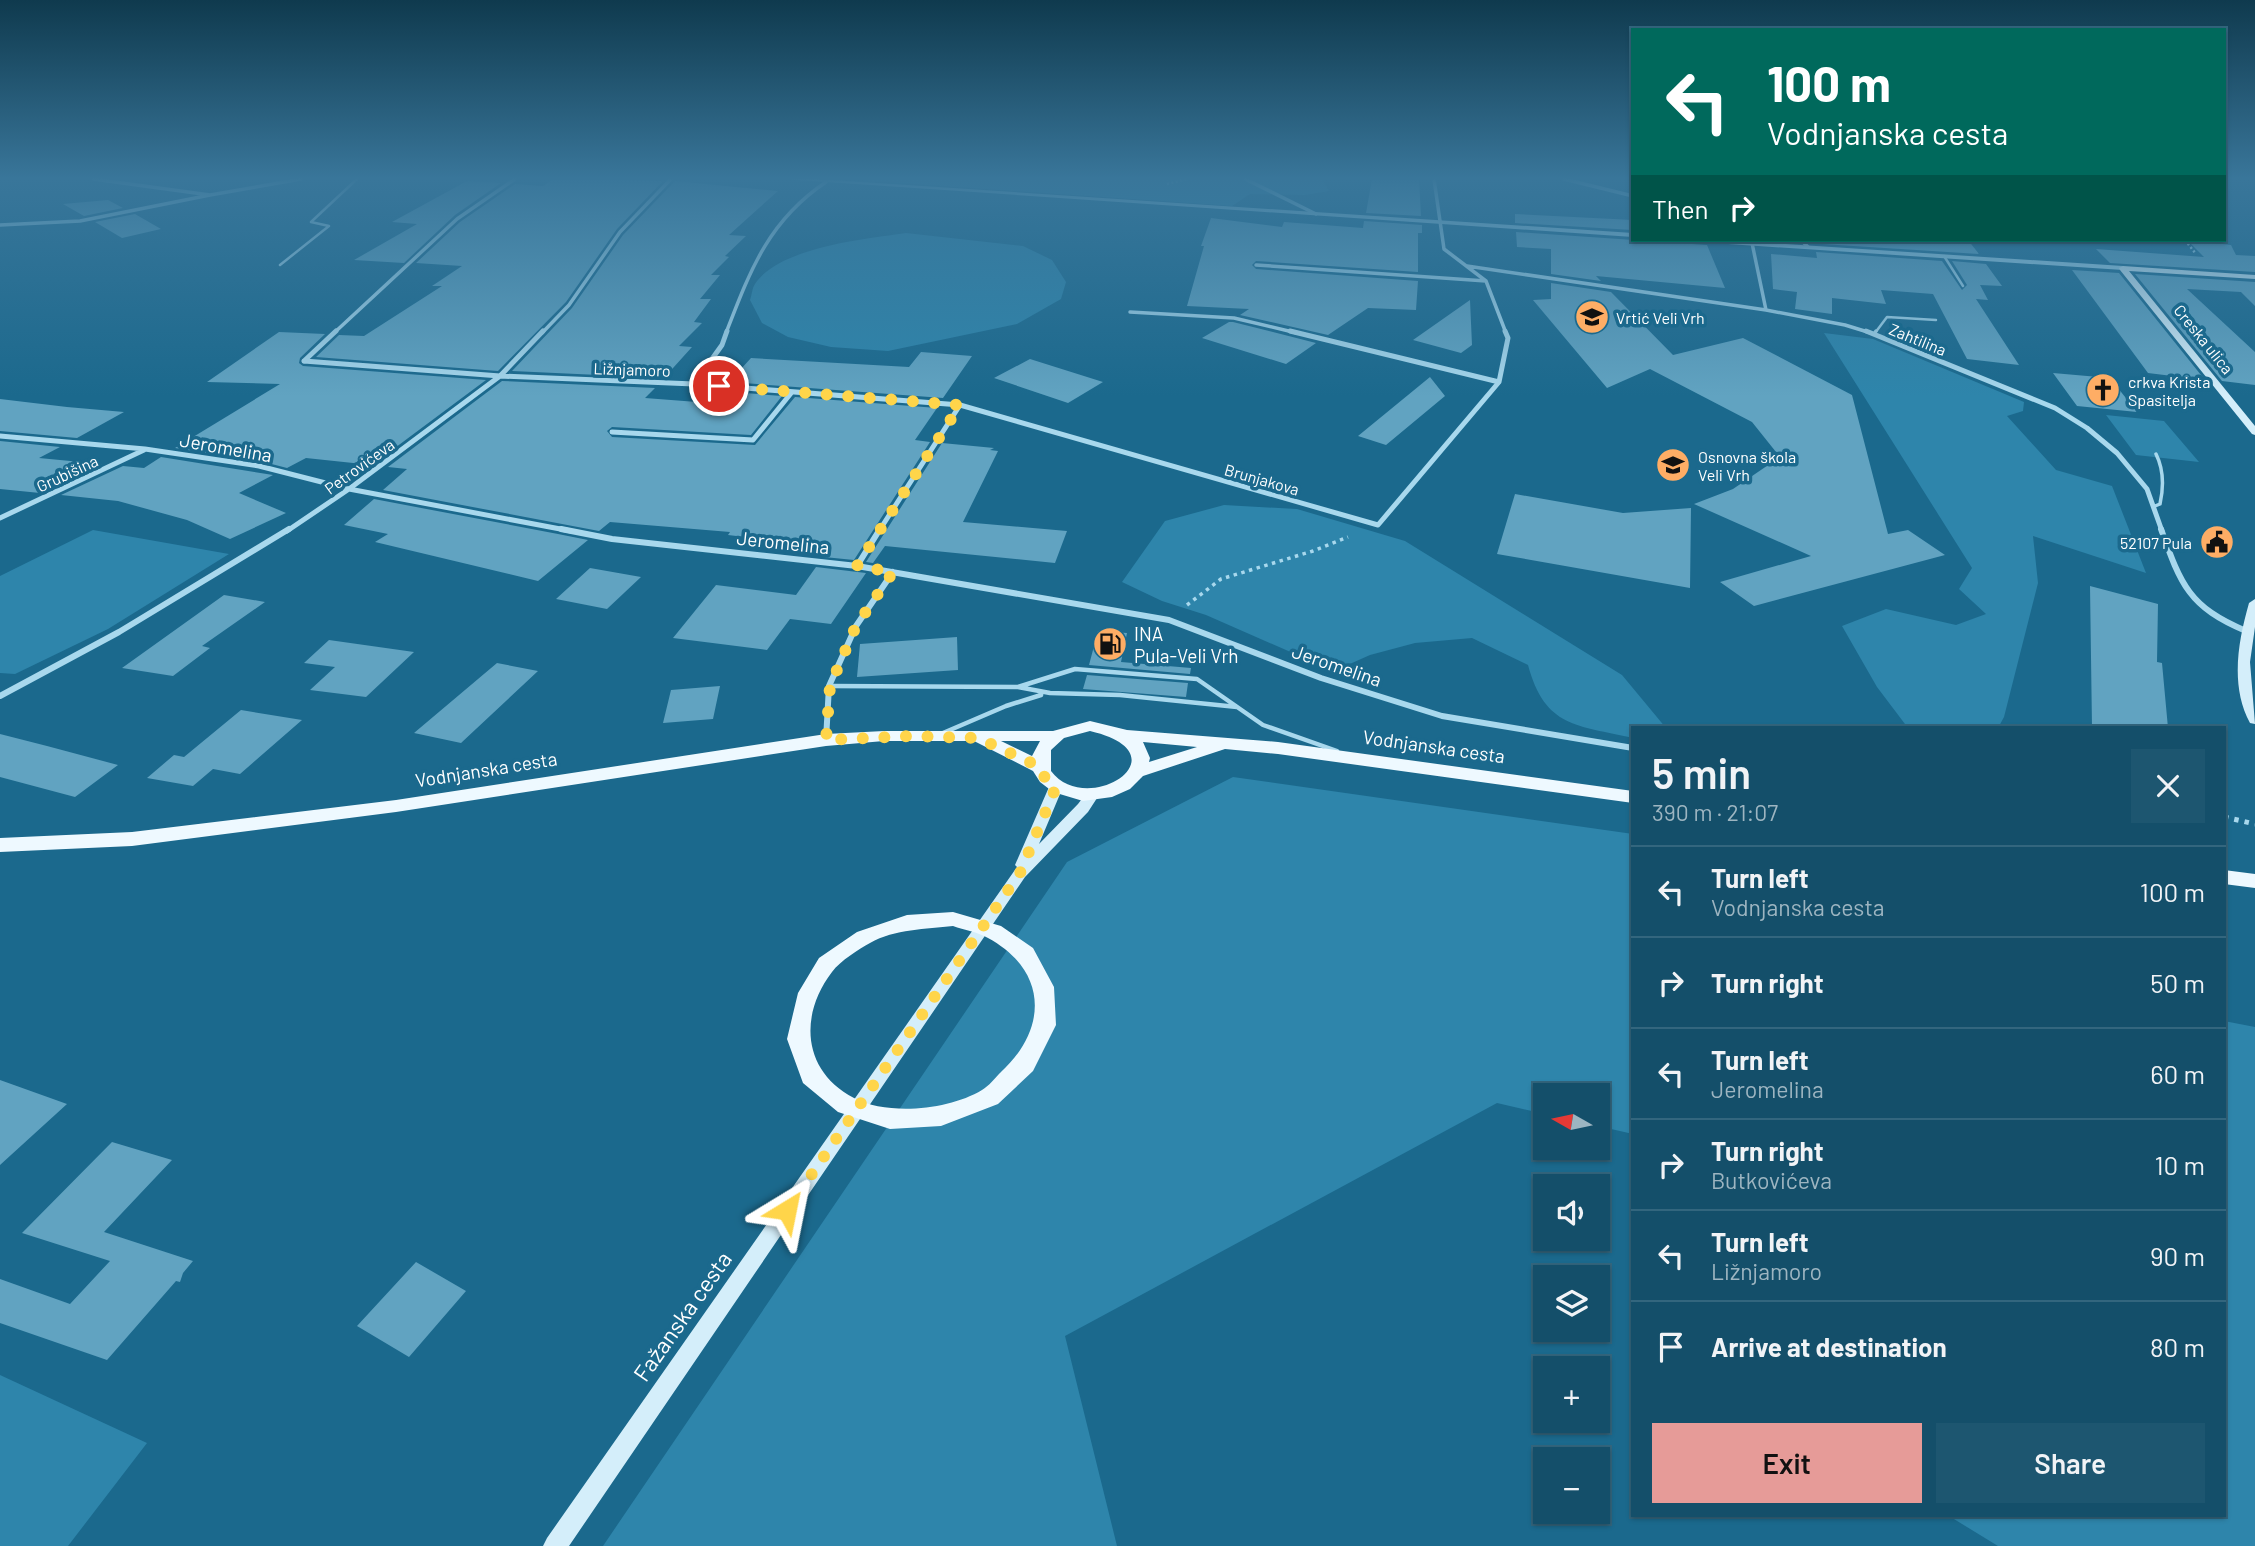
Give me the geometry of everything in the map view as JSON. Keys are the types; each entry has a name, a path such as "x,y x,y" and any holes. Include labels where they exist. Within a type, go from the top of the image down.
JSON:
{"main road":[{"path":"2123,268 2255,277"},
{"name":"Creska ulica","path":"2123,268 2255,432"},
{"path":"2255,603 2246,631 2245,690 2255,720"},
{"path":"1090,726 1109,728 1126,735 1137,745 1142,758 1139,771 1128,783 1112,791 1091,795 1071,793 1056,787 1045,778 1040,767 1039,756 1045,745 1055,736 1071,729 1090,726"},
{"name":"Vodnjanska cesta","path":"0,845 132,839 396,806 826,740 937,735 978,738 1055,736"},
{"name":"Vodnjanska cesta","path":"1126,735 1228,743 1363,759 1631,797"},
{"name":"Vodnjanska cesta","path":"978,738 1040,767"},
{"name":"Vodnjanska cesta","path":"1139,771 1228,743"},
{"name":"Fažanska cesta","path":"1020,873 1056,787"},
{"name":"Fažanska cesta","path":"555,1546 1020,873 1083,808 1091,795"},
{"path":"2226,877 2255,881"},
{"path":"953,919 994,930 1026,954 1044,987 1045,1025 1025,1064 990,1097 941,1116 890,1119 846,1105 811,1076 798,1039 805,999 826,964 864,937 907,923 953,919"}],"street":[{"name":"Ližnjamoro","path":"422,251 304,361 500,376 694,384 960,405"},
{"name":"Petrovićeva","path":"0,696 119,632 281,536 349,489 500,376 569,305 607,251"},
{"path":"694,384 722,345 752,265 760,251"},
{"path":"1378,524 1499,382 1508,338 1486,281 1447,251"},
{"path":"1754,251 1766,310"},
{"path":"1871,251 2123,268"},
{"path":"1256,265 1486,281"},
{"name":"Zahtilina","path":"1463,265 1766,310 1845,325 1874,334 2030,397 2070,417 2117,453 2138,476 2155,506 2178,576 2190,595 2218,619 2246,631"},
{"path":"1130,312 1234,318 1499,382"},
{"path":"612,432 753,440 792,392"},
{"path":"857,566 960,405"},
{"name":"Brunjakova","path":"960,405 1378,524"},
{"name":"Jeromelina","path":"0,436 145,449 259,466 349,489 612,539 857,566 1169,620 1321,678 1442,716 1631,748"},
{"name":"Grubišina","path":"0,518 145,449"},
{"path":"826,740 830,686 856,626 893,572"}],"lane":[{"path":"280,265 297,251"},
{"path":"1944,256 1963,286"},
{"path":"1874,334 1886,317 1936,320"},
{"path":"2155,506 2160,504 2163,492 2162,468 2156,454"},
{"path":"830,686 1018,687 1075,669 1196,679 1263,725 1363,759"},
{"path":"1018,687 1041,695"},
{"path":"937,735 1006,706 1041,695 1065,692 1150,697 1238,707"}],"path":[{"path":"1169,620 1221,579 1313,551 1378,524"},
{"path":"2226,817 2255,824"}],"shaded area":[{"path":"1034,251 1052,260 1066,282 1061,299 1017,324 888,351 831,347 788,337 762,323 750,300 754,286 767,271 803,253"},
{"path":"1824,333 1873,339 2024,402 2023,411 2007,416 2056,470 2112,486 2146,573 2033,536 2038,583 2004,717 1999,726 1906,726 1877,687 1842,626 1886,609 1956,625 1986,614 1959,589 1972,568"},
{"path":"2106,415 2164,421 2199,462 2136,455"},
{"path":"1224,505 1297,509 1405,541 1622,675 1664,726 1631,726 1631,738 1580,726 1566,720 1544,701 1535,686 1528,665 1472,638 1415,643 1370,655 1334,671 1206,615 1162,601 1122,582 1165,521"},
{"path":"93,530 229,554 108,629 15,674 0,673 0,576"},
{"path":"1233,777 1631,834 1631,1134 1610,1129 1610,1083 1533,1083 1533,1111 1497,1103 1065,1336 1117,1546 603,1546 1067,862"},
{"path":"2226,1021 2255,1027 2255,1546 1998,1546 1951,1517 2226,1517"},
{"path":"0,1375 147,1443 68,1546 0,1546"}],"building":[{"path":"369,251 417,251 404,263 354,260"},
{"path":"429,251 602,251 566,302 498,371 316,357 339,335 364,336 442,286 432,286 462,266 416,263"},
{"path":"612,251 730,251 725,256 729,257 711,275 720,275 700,299 711,299 694,322 702,323 679,346 692,347 664,378 512,371 572,308"},
{"path":"1203,251 1418,251 1418,272 1256,261 1252,265 1256,269 1418,281 1416,310 1368,308 1328,335 1240,315 1249,309 1187,306"},
{"path":"1551,251 1710,251 1725,288 1596,276 1601,281 1551,274"},
{"path":"1934,251 1977,251 1979,254"},
{"path":"2098,251 2125,251 2204,257 2198,251 2234,251 2236,255 2255,256 2255,272 2110,263"},
{"path":"1816,252 1942,261 1962,290 1967,285 1952,261 1986,264 2002,286 1980,285 1988,300 1976,299 2019,365 1967,359 1933,294 1881,290 1886,304 1832,298 1832,314 1795,309 1797,292 1773,289 1771,254 1817,258"},
{"path":"2072,270 2119,273 2205,380 2148,373"},
{"path":"2135,274 2255,282 2255,306 2241,292 2187,289 2255,352 2255,385 2222,381"},
{"path":"1551,283 1611,292 1673,355 1743,338 1852,395 1888,534 1908,530 1945,555 1754,606 1720,582 1811,556 1694,504 1733,489 1780,457 1752,422 1650,369 1607,388 1533,300 1551,299"},
{"path":"1470,300 1472,345 1461,353 1413,340"},
{"path":"1229,322 1316,343 1286,364 1202,338"},
{"path":"279,332 325,334 300,358 299,363 303,366 486,380 372,465 306,458 287,468 260,461 175,448 280,384 207,382"},
{"path":"921,352 972,356 943,398 729,382 751,358 909,367"},
{"path":"1030,359 1103,382 1068,403 994,378"},
{"name":"crkva Krista Spasitelja","path":"2053,373 2110,378 2137,412 2077,406"},
{"path":"1430,377 1445,396 1386,445 1358,436"},
{"path":"502,381 655,388 645,398 710,403 720,391 782,396 751,435 612,427 607,431 612,437 755,445 795,397 937,408 915,440 930,442 854,560 824,557 831,547 728,535 730,532 610,522 599,531 383,490 407,469 388,467"},
{"path":"0,399 124,412 77,438 0,431"},
{"path":"0,441 60,447 39,458 102,464 40,493 0,489"},
{"path":"942,443 994,448 990,450 998,451 963,522 1067,531 1055,563 885,546 873,563 866,562"},
{"path":"161,457 273,475 239,493 286,513 230,539 187,520 118,501 61,495 123,466 144,468"},
{"path":"1515,494 1623,513 1691,508 1690,588 1497,554"},
{"path":"374,499 588,540 538,581 375,542 388,534 344,525"},
{"path":"816,567 866,573 831,624 790,619 767,650 673,638 716,585 796,595"},
{"path":"590,568 641,577 607,609 556,599"},
{"path":"2090,586 2158,604 2157,662 2162,663 2168,726 2092,726"},
{"path":"224,595 265,602 202,646 210,648 173,676 122,668"},
{"path":"1098,631 1127,633 1121,662 1191,668 1190,674 1089,665"},
{"path":"957,637 958,670 857,677 860,644"},
{"path":"329,640 414,652 366,697 310,690 335,667 304,663"},
{"path":"497,663 538,671 461,743 414,733"},
{"path":"1087,675 1188,683 1186,697 1083,689"},
{"path":"720,686 713,719 663,723 671,690"},
{"path":"241,710 302,720 240,774 213,769 193,786 147,778 174,755 184,757"},
{"path":"0,734 118,765 75,797 0,777"},
{"path":"0,1080 67,1104 0,1165"},
{"path":"112,1142 172,1160 104,1232 193,1261 183,1273 180,1282 176,1281 107,1360 0,1323 0,1279 70,1304 110,1261 22,1233"},
{"path":"416,1262 466,1291 409,1357 357,1326"}],"place":[{"name":"Vrtić Veli Vrh","path":"1592,317"},
{"name":"crkva Krista Spasitelja","path":"2103,390"},
{"name":"Osnovna škola Veli Vrh","path":"1673,465"},
{"name":"52107 Pula","path":"2217,542"},
{"name":"INA Pula-Veli Vrh","path":"1110,644"}],"route":[{"path":"719,386 960,405 857,566 893,572 856,626 830,686 826,740 937,735 978,738 1040,767 1045,778 1056,787 1020,873 787,1210"}]}
